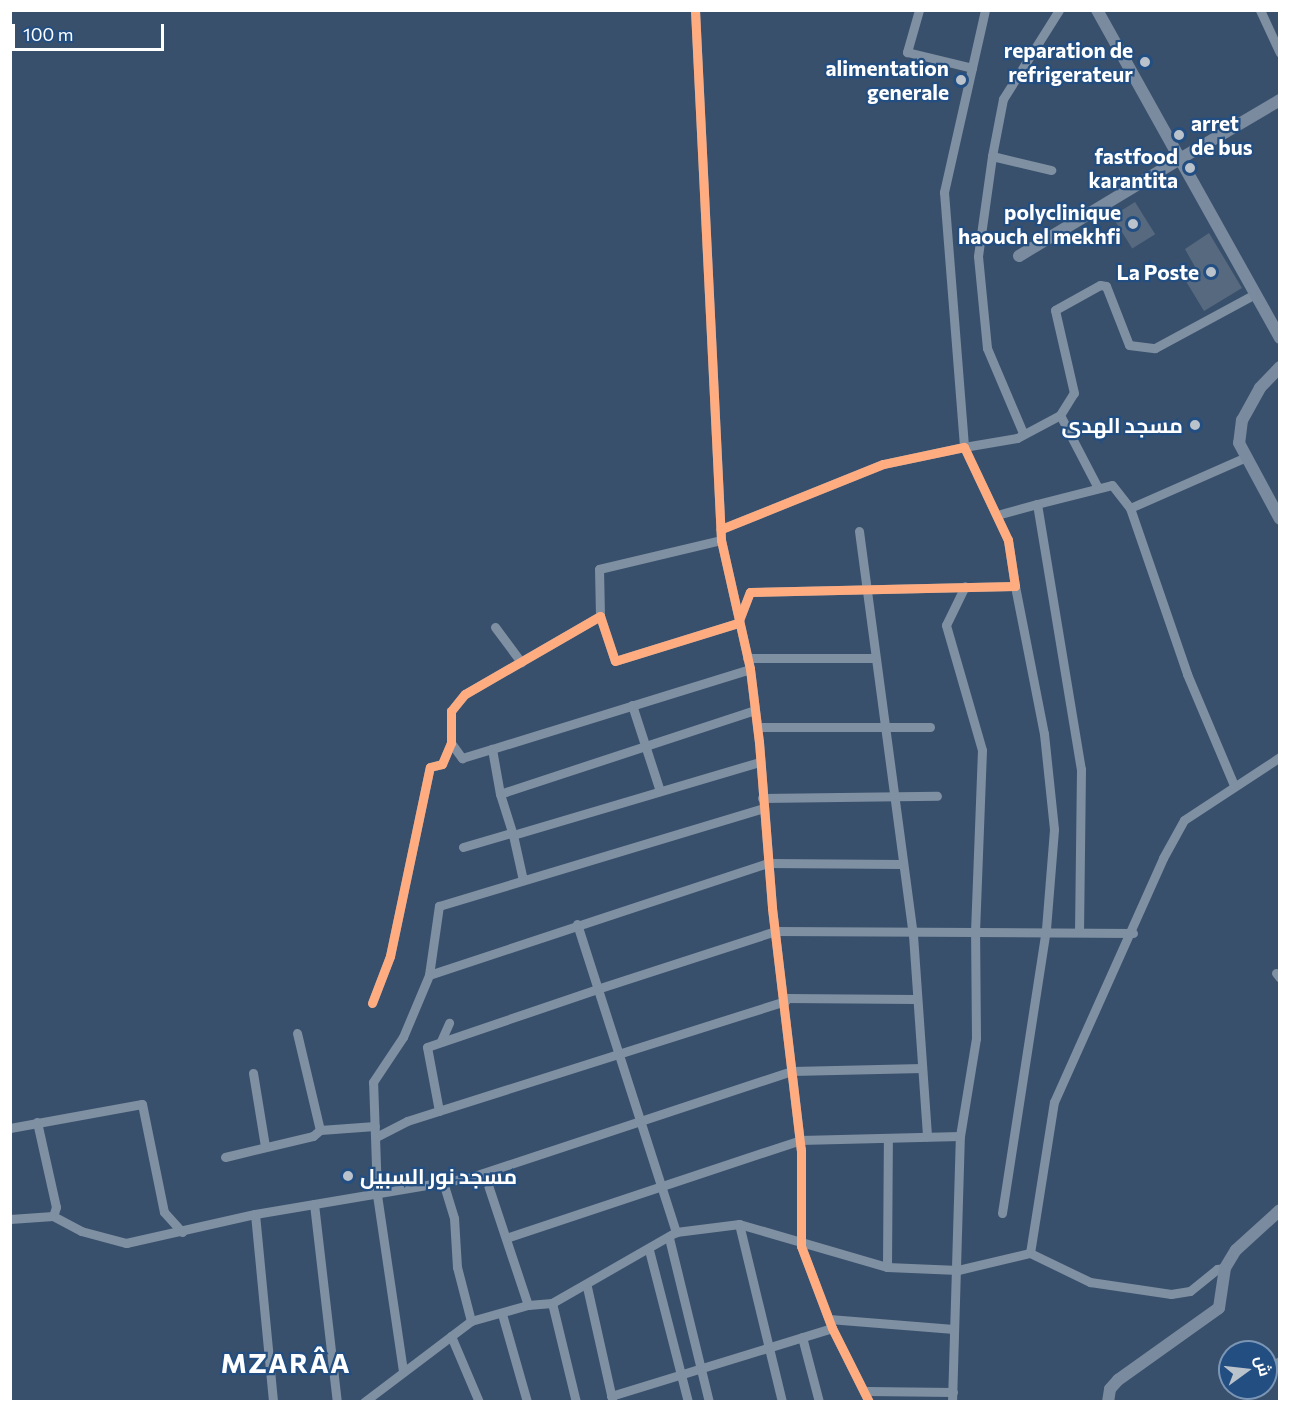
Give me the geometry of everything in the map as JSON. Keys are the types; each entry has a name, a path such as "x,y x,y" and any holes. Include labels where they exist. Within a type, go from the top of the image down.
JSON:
{"street":[{"path":"695,10 721,540 750,669 757,727 768,863 800,1140 801,1246 831,1324 867,1391 869,1401"},
{"path":"919,10 908,52 972,68"},
{"path":"985,10 944,192 964,447 1008,540 1044,734 1054,830 1047,929 1002,1213"},
{"path":"1023,433 987,348 980,301 978,256 992,156 1003,99 1059,10"},
{"path":"1260,10 1280,53"},
{"path":"1099,11 1253,296 1280,338"},
{"path":"1019,256 1280,100"},
{"path":"992,156 1051,170"},
{"path":"721,529 883,464 1023,433 1060,416 1074,393 1055,310 1103,285 1129,345 1155,348 1253,296"},
{"path":"1280,367 1260,388 1242,420 1239,443 1244,458 1280,519"},
{"path":"1060,416 1098,488"},
{"path":"1130,508 1244,458"},
{"path":"997,515 1098,488 1114,487 1130,508 1187,674 1234,785"},
{"path":"1038,504 1081,769 1078,931"},
{"path":"859,531 892,796 913,935 915,999 927,1137"},
{"path":"721,540 599,569 600,616 615,661 738,623"},
{"path":"867,1391 952,1397 958,1270 960,1136 976,1038 975,932 982,750 946,625 965,586"},
{"path":"738,623 750,592 821,593 865,588 1015,586"},
{"path":"372,1003 390,956 430,766 442,764 451,743 451,711 465,694 600,616"},
{"path":"495,627 521,662"},
{"path":"747,658 874,658"},
{"path":"451,743 462,758 750,669"},
{"path":"632,705 660,791"},
{"path":"500,794 755,710"},
{"path":"757,727 930,726"},
{"path":"492,749 500,794 523,880"},
{"path":"1030,1253 1054,1102 1133,933 1163,858 1184,820 1234,785 1280,757"},
{"path":"463,846 760,762"},
{"path":"762,798 937,796"},
{"path":"402,1371 377,1194 372,1082 403,1037 429,975 439,906 764,808"},
{"path":"429,975 577,924 768,863 902,864"},
{"path":"577,924 617,1056 663,1186 709,1401"},
{"path":"439,1111 427,1047 775,930 913,935 1047,929 1133,933"},
{"path":"376,1137 439,1111 617,1056 785,1000 915,999"},
{"path":"441,1041 449,1023"},
{"path":"297,1033 320,1130"},
{"path":"11,1217 53,1216 81,1231 126,1243 255,1214 377,1194 484,1173 792,1071 922,1068"},
{"path":"253,1073 265,1146"},
{"path":"10,1128 142,1104 165,1212 182,1232"},
{"path":"37,1122 56,1207 53,1216"},
{"path":"225,1157 313,1136 320,1130 375,1126"},
{"path":"506,1238 800,1140 960,1136"},
{"path":"887,1268 888,1138"},
{"path":"484,1173 528,1305"},
{"path":"443,1182 454,1218 457,1267 471,1321"},
{"path":"314,1204 337,1401"},
{"path":"1108,1401 1110,1389 1118,1380 1219,1308 1225,1268 1236,1250 1280,1210"},
{"path":"255,1214 273,1401"},
{"path":"368,1400 402,1371 471,1321 528,1305 552,1303 587,1287 672,1235 739,1224 801,1246 887,1268 958,1270 1030,1253 1090,1282 1149,1293 1190,1291 1217,1269 1225,1268"},
{"path":"739,1224 767,1349 782,1401"},
{"path":"649,1250 678,1377 688,1401"},
{"path":"587,1287 612,1399 767,1349 831,1324 954,1329"},
{"path":"552,1303 576,1401"},
{"path":"502,1314 527,1401"},
{"path":"450,1336 479,1401"},
{"path":"802,1337 819,1401"}],"building":[{"name":"polyclinique haouch el mekhfi","path":"1135,202 1155,234 1132,249 1112,216"},
{"name":"La Poste","path":"1209,233 1242,288 1204,311 1184,278 1195,267 1185,249"}],"cycle path":[{"path":"695,10 721,540 750,669 759,742 772,908 801,1150 801,1246 832,1328 869,1402"},
{"path":"372,1003 390,956 430,767 442,764 451,743 451,711 465,694 600,616 615,661 738,623 750,592 1015,586 1008,540 964,447 883,464 721,529"}],"place":[{"name":"reparation de refrigerateur","path":"1145,62"},
{"name":"alimentation generale","path":"961,80"},
{"name":"arret de bus","path":"1179,135"},
{"name":"fastfood karantita","path":"1190,168"},
{"name":"polyclinique haouch el mekhfi","path":"1133,224"},
{"name":"La Poste","path":"1211,272"},
{"name":"مسجد الهدى","path":"1195,425"},
{"name":"مسجد نور السبيل","path":"348,1176"}],"district":[{"name":"MZARÂA","path":"286,1363"}]}
